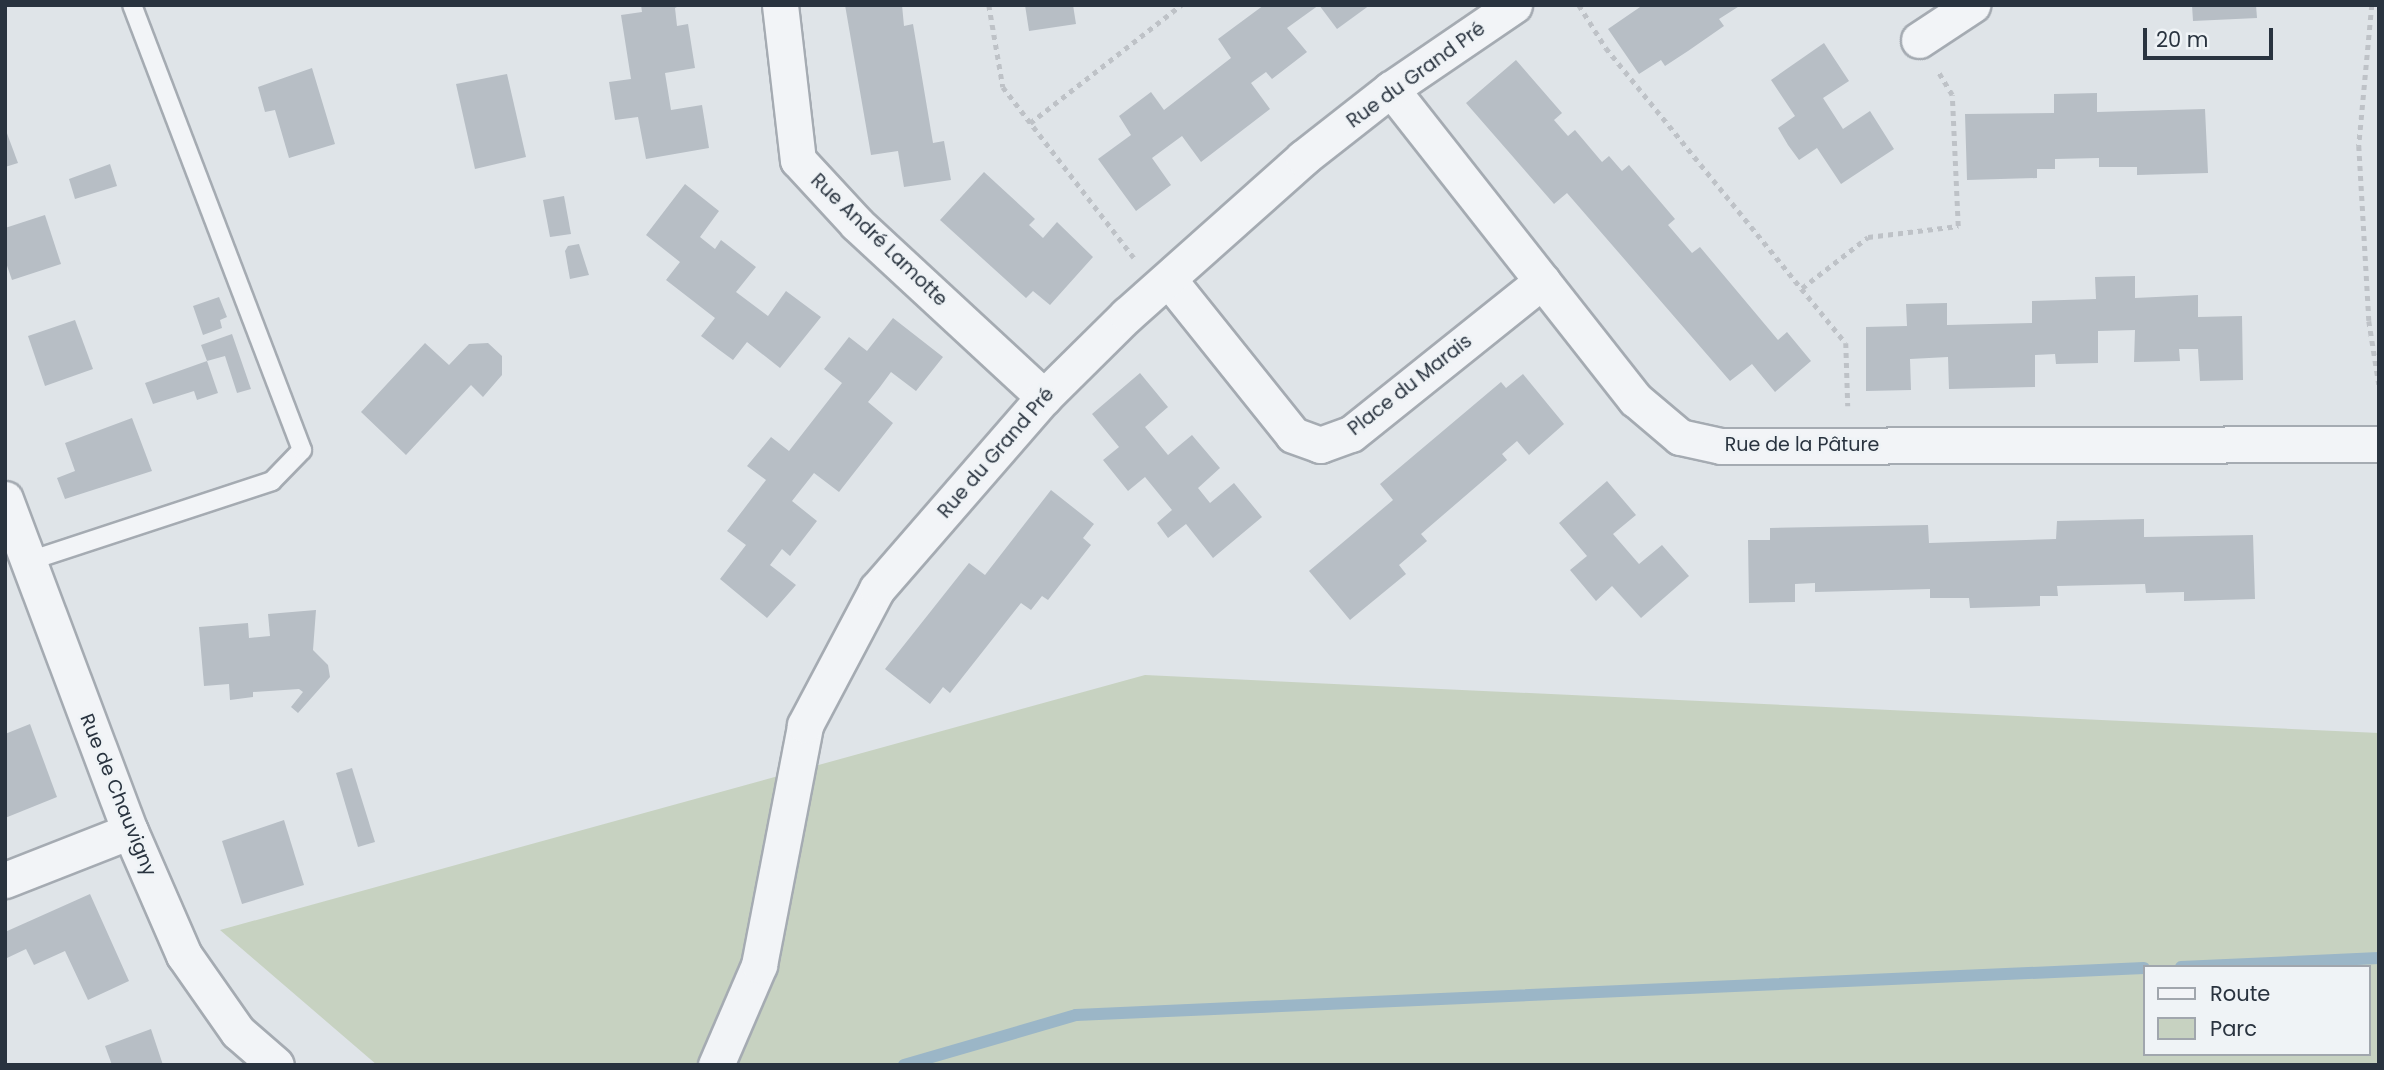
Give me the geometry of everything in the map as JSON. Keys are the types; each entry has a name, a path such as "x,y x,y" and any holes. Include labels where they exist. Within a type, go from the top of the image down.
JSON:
{"street":[{"name":"Rue André Lamotte","path":"780,5 798,160 857,224 1044,397"},
{"name":"Rue du Grand Pré","path":"716,1065 760,965 805,724 877,589 1044,397 1163,285 1303,158 1391,89 1514,5"},
{"path":"1920,40 1972,5"},
{"name":"Rue de la Pâture","path":"1391,89 1635,399 1679,437 1721,446 2379,444"},
{"name":"Place du Marais","path":"1163,285 1293,435 1320,445 1351,435 1542,281"},
{"name":"Rue de Chauvigny","path":"5,499 26,562 130,831 184,955 238,1032 276,1065"},
{"path":"5,880 130,831"}],"lane":[{"path":"26,562 272,481 302,450 132,5"}],"path":[{"path":"989,5 1003,87 1163,285"},
{"path":"1030,123 1181,5"},
{"path":"1578,5 1606,48 1846,343 1848,446"},
{"path":"2372,5 2359,146 2369,321 2379,384"},
{"path":"1802,288 1868,237 1958,226 1952,95 1920,40"}],"green space":[{"path":"1145,675 2379,733 2379,1065 377,1065 220,930"}],"building":[{"path":"641,5 681,5 675,8 677,26 688,24 695,68 665,73 671,110 702,105 709,148 646,159 638,117 615,120 609,82 631,79 621,15 642,12"},
{"path":"845,5 902,5 904,26 913,24 933,143 944,141 951,180 904,187 898,151 871,155"},
{"path":"1025,5 1073,5 1076,24 1029,31"},
{"path":"1264,5 1319,5 1287,28 1307,52 1272,79 1266,72 1251,83 1270,109 1201,162 1182,136 1152,158 1171,185 1136,211 1098,159 1131,135 1119,116 1151,92 1164,110 1231,58 1218,39"},
{"path":"1319,5 1370,5 1337,29"},
{"path":"1643,5 1741,5 1719,19 1724,26 1688,51 1665,66 1661,60 1639,74 1608,29"},
{"path":"2192,5 2256,5 2257,18 2193,21"},
{"path":"1824,43 1849,81 1823,98 1843,129 1870,111 1894,149 1841,184 1817,148 1799,160 1788,145 1778,128 1795,116 1771,80"},
{"path":"1516,60 1562,113 1554,120 1568,136 1575,130 1602,162 1609,156 1622,171 1629,165 1675,219 1668,225 1692,253 1700,247 1778,340 1787,332 1811,361 1775,392 1752,364 1730,381 1567,193 1554,204 1466,103"},
{"path":"312,68 335,144 289,158 275,110 265,112 258,87"},
{"path":"507,74 526,157 475,169 456,84"},
{"path":"2097,93 2097,112 2205,109 2208,173 2137,175 2137,167 2099,167 2099,158 2055,159 2055,169 2037,169 2037,178 1967,180 1965,114 2054,113 2054,94"},
{"path":"5,128 18,163 5,167"},
{"path":"110,164 117,186 75,199 69,179"},
{"path":"984,172 1035,219 1029,225 1043,238 1057,222 1093,257 1050,305 1033,291 1026,298 940,220"},
{"path":"685,184 719,211 700,237 715,249 721,240 756,267 736,292 768,316 786,291 821,317 780,368 747,342 733,360 701,336 715,318 666,280 680,262 646,235"},
{"path":"564,196 571,234 550,237 543,200"},
{"path":"45,215 61,264 12,280 5,260 5,228"},
{"path":"579,244 589,275 570,279 565,251 568,246"},
{"path":"2135,276 2135,298 2198,295 2198,317 2242,316 2243,380 2200,381 2198,349 2179,349 2180,361 2134,362 2135,330 2098,331 2098,363 2056,364 2055,354 2035,355 2035,387 1949,389 1948,357 1910,359 1911,390 1866,391 1866,327 1907,326 1906,304 1947,303 1947,325 2032,323 2032,301 2096,299 2095,277"},
{"path":"219,297 227,317 220,320 222,328 203,335 193,306"},
{"path":"893,318 943,357 916,391 891,372 868,402 893,423 839,492 814,473 792,501 817,521 790,556 782,549 770,565 796,585 767,618 720,579 746,545 727,531 766,480 747,466 771,437 789,451 842,383 824,369 849,337 867,351"},
{"path":"75,320 93,369 45,386 28,336"},
{"path":"232,334 251,389 237,393 225,356 207,361 201,345"},
{"path":"425,343 449,365 469,344 488,343 502,356 502,375 483,397 471,385 406,455 361,412"},
{"path":"207,361 218,393 197,400 194,391 153,404 145,383"},
{"path":"1140,373 1168,407 1145,427 1168,455 1192,435 1220,468 1198,488 1210,503 1234,483 1262,517 1213,558 1186,524 1168,538 1157,523 1172,510 1145,477 1128,491 1103,460 1119,447 1092,414"},
{"path":"1523,374 1564,424 1529,455 1517,441 1502,454 1507,460 1421,534 1427,541 1399,565 1406,574 1350,620 1309,571 1393,500 1380,484 1501,382 1506,388"},
{"path":"132,418 152,471 65,499 57,478 75,471 65,443"},
{"path":"1607,481 1636,515 1613,534 1639,564 1662,545 1689,576 1641,618 1612,586 1596,601 1570,570 1587,556 1559,523"},
{"path":"1051,490 1094,524 1083,538 1091,545 1048,600 1042,596 1031,610 1021,603 950,693 943,687 930,704 885,669 969,563 985,575"},
{"path":"2144,519 2144,537 2253,535 2255,599 2184,601 2184,592 2146,593 2145,584 2057,586 2058,596 2040,596 2040,606 1970,608 1969,598 1930,598 1930,589 1815,592 1815,583 1795,584 1795,602 1749,603 1748,540 1770,540 1770,528 1928,525 1929,543 2056,539 2057,521"},
{"path":"316,610 313,650 328,665 330,677 298,713 291,707 303,692 299,689 253,692 253,697 230,700 229,684 204,686 199,627 248,623 249,638 270,636 268,614"},
{"path":"30,724 57,797 5,818 5,734"},
{"path":"352,768 375,842 358,847 336,773"},
{"path":"284,820 304,885 242,904 222,841"},
{"path":"90,894 129,981 88,1000 65,951 34,965 26,949 7,958 5,932"},
{"path":"151,1029 163,1065 112,1065 105,1046"}],"waterway":[{"path":"2225,965 2379,958"},
{"path":"904,1065 1076,1015 2142,968"}]}
